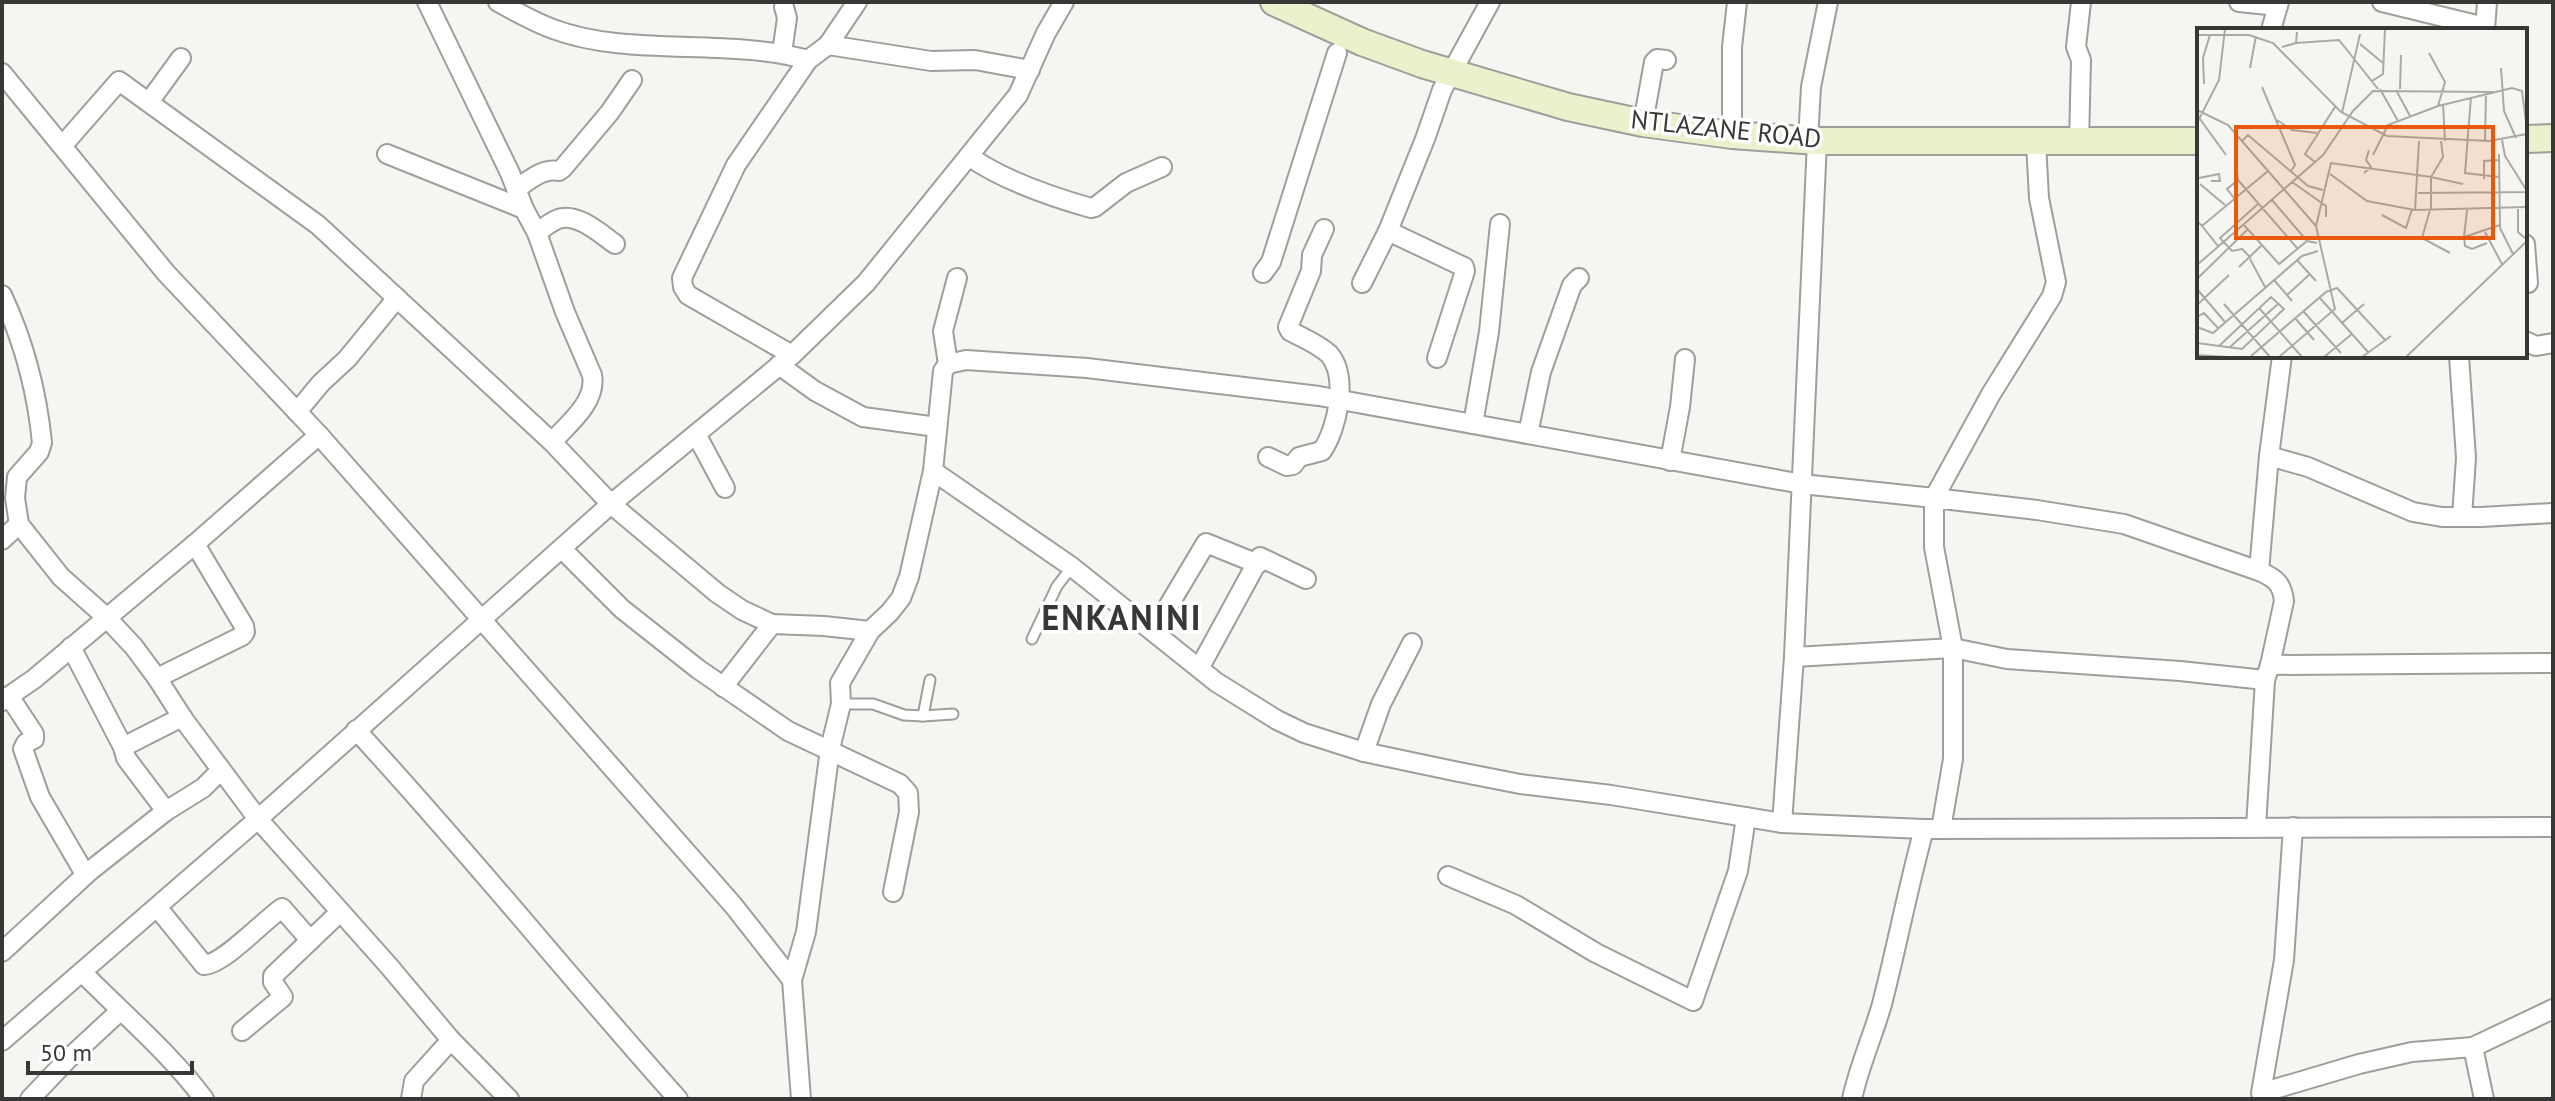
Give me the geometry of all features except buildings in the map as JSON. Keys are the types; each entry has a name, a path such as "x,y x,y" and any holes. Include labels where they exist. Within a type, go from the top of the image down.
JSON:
{"street":[{"path":"427,2 537,233 594,381 590,398 552,442"},
{"path":"498,2 554,30 587,38 634,44 717,46 782,53 808,60"},
{"path":"857,2 828,45 808,60 736,165 682,278 683,287 688,295 786,360 815,391 863,417 937,427"},
{"path":"2,1041 258,819 611,504 786,360 866,283 1018,95 1064,2"},
{"path":"1362,283 1388,231 1442,90 1490,2"},
{"path":"1732,135 1732,56 1737,2"},
{"path":"1782,823 1802,484 1811,87 1828,2"},
{"path":"2079,142 2081,60 2076,47 2081,2"},
{"path":"2239,2 2279,4 2272,28"},
{"path":"2382,2 2482,28"},
{"path":"2485,28 2487,2"},
{"name":"NTLAZANE ROAD","path":"1278,3 1362,42 1451,73 1568,107 1643,123 1732,135 1812,141 2197,141"},
{"path":"782,53 787,18 784,7"},
{"path":"828,45 931,61 975,60 1030,70"},
{"path":"1263,273 1271,262 1337,53"},
{"path":"149,102 181,58"},
{"path":"1643,123 1654,62 1657,59 1666,60"},
{"path":"2,73 166,273 319,435 733,905 792,980"},
{"path":"516,189 547,170 559,171 610,112 632,80"},
{"path":"63,145 119,81 318,225 552,442 611,504 717,593 742,610 772,624 870,631"},
{"path":"2527,139 2553,138"},
{"path":"1852,1099 1857,1075 1882,1005 1910,880 1932,829 1953,759 1953,648 1934,547 1934,498 1991,394 2052,296 2056,282 2039,198 2036,142"},
{"path":"387,154 524,209"},
{"path":"970,157 986,168 1091,208 1126,183 1162,167"},
{"path":"537,233 566,217 584,223 615,244"},
{"path":"1473,424 1489,332 1500,224"},
{"path":"1268,457 1287,466 1293,465 1299,457 1322,451 1341,400 1336,365 1328,353 1288,327 1324,229"},
{"path":"1388,231 1464,267 1437,358"},
{"path":"2527,274 2528,283"},
{"path":"948,364 943,331 957,278"},
{"path":"1528,434 1541,372 1572,285 1579,278"},
{"path":"2,295 25,354 42,443 39,452 17,477 15,498 19,524 61,577 134,647 258,819 451,1040 509,1099"},
{"path":"297,412 321,383 347,359 397,298"},
{"path":"2527,342 2536,346 2553,343"},
{"path":"2259,571 2282,358"},
{"path":"2459,358 2466,458 2462,517"},
{"path":"1670,461 1685,359"},
{"path":"801,1099 792,980 806,932 830,749 841,704 840,683 870,631 896,605 909,577 933,471 943,371 948,364 966,360 1087,368 1341,400 1802,484 2037,510 2124,524 2259,571 2275,578 2283,592 2284,607 2268,673 2256,827"},
{"path":"696,434 725,488"},
{"path":"85,874 40,797 23,749 26,743 34,739 34,734 5,699 34,679 195,544 319,435"},
{"path":"2269,456 2308,467 2413,512 2442,517 2553,513"},
{"path":"933,471 1072,567 1216,682 1304,733 1364,752 1520,784 1611,795 1782,823 1932,829 2553,827"},
{"path":"2,540 19,524"},
{"path":"1154,630 1206,543 1258,564"},
{"path":"157,678 245,632 195,544"},
{"path":"562,549 622,609 723,687 788,731 900,784 908,793 909,812 893,892"},
{"path":"1200,667 1260,557 1306,579"},
{"path":"723,687 772,624"},
{"path":"1364,752 1381,704 1412,643"},
{"path":"71,647 126,758 166,811"},
{"path":"1794,657 1953,648 2007,659 2180,671 2268,673 2553,663"},
{"path":"123,747 182,717"},
{"path":"356,730 495,885 678,1099"},
{"path":"2,952 85,874 166,811 203,788 221,770"},
{"path":"1448,876 1516,905 1596,953 1693,1001 1738,871 1746,817"},
{"path":"2293,827 2284,960 2261,1096 2359,1064 2412,1052 2473,1047 2553,1009"},
{"path":"157,907 204,965 212,964 226,954 282,908 310,940"},
{"path":"242,1031 281,1000 282,994 273,982 273,976 340,912"},
{"path":"2,927 18,939"},
{"path":"82,972 180,1067 204,1099"},
{"path":"30,1099 120,1011"},
{"path":"411,1099 414,1081 451,1040"},
{"path":"2473,1047 2484,1099"}],"lane":[{"path":"1032,639 1057,586 1072,567"},
{"path":"923,716 930,680"},
{"path":"841,704 873,704 892,712 923,716 953,714"}],"district":[{"name":"ENKANINI","path":"1122,618"}]}
